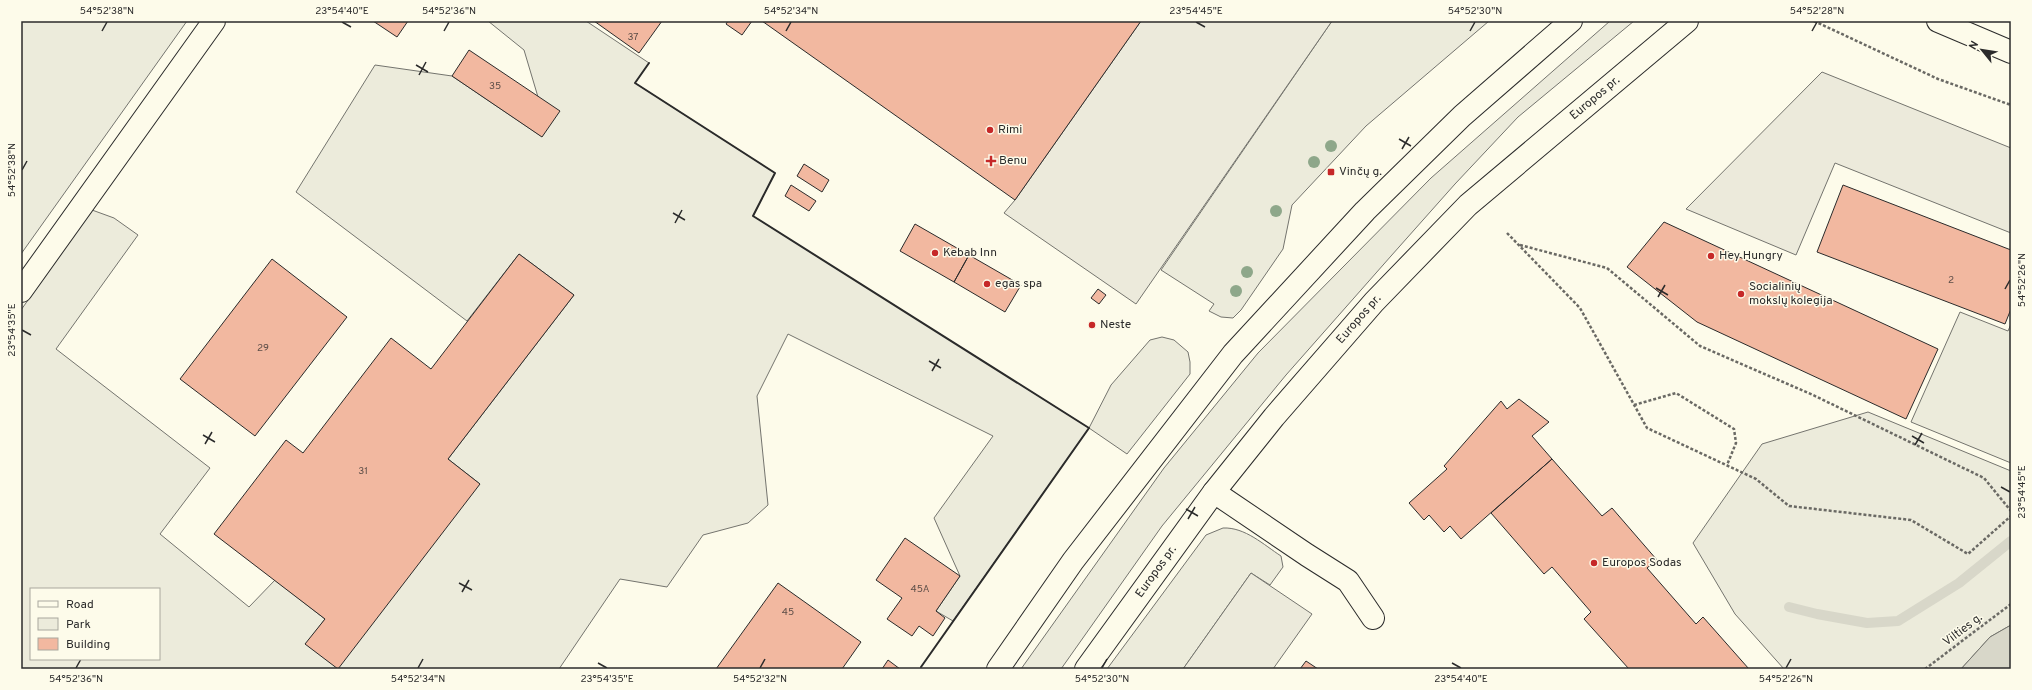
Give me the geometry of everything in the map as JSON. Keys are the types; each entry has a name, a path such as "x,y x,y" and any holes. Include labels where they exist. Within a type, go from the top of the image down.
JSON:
{"main road":[{"path":"21,291 214,21"},
{"path":"998,669 1073,561 1233,354 1365,211 1462,116 1572,21"},
{"name":"Europos pr.","path":"1086,669 1214,492 1274,417 1374,302 1468,205 1687,21"},
{"path":"1938,21 2011,52"},
{"path":"1214,492 1306,555 1348,581 1373,618"}],"path":[{"path":"1814,21 1938,78 2011,106"},
{"path":"1506,233 1580,308 1647,428 1756,479 1789,506 1911,520 1968,554 2011,516"},
{"path":"1518,245 1607,268 1700,346 1813,395 1984,478 2011,511"},
{"path":"1634,405 1676,393 1715,416 1734,429 1736,443 1727,465"},
{"name":"Vilties g.","path":"1926,669 2011,604"}],"green space":[{"path":"21,21 187,21 21,254"},
{"path":"488,21 586,21 649,63 635,83 775,173 753,216 1089,428 953,621 936,611 960,576 934,518 993,436 788,334 757,396 768,505 748,523 703,535 667,587 620,579 559,669 21,669 21,310 92,210 114,218 138,235 56,349 210,468 160,534 249,607 275,580 325,619 306,644 480,484 448,459 574,295 519,254 467,321 296,192 375,65 452,76 541,136 538,97 524,50"},
{"path":"1332,21 1489,21 1366,126 1292,205 1283,249 1241,310 1233,318 1221,317 1209,311 1214,304 1161,270"},
{"path":"1610,21 1634,21 1518,117 1455,184 1391,256 1286,375 1162,526 1061,669 1021,669 1164,468 1258,353 1431,178"},
{"path":"1960,312 2008,331 2011,324 2011,463 1911,422"},
{"path":"1162,337 1174,340 1188,352 1190,374 1127,454 1089,428 1111,385 1150,340"},
{"path":"1868,412 2011,471 2011,625 1990,637 1961,669 1784,669 1735,614 1693,543 1762,444"},
{"path":"1223,528 1239,530 1261,542 1281,556 1283,567 1270,585 1251,573 1183,669 1107,669 1206,535"}],"shaded area":[{"path":"1141,21 1332,21 1136,304 1004,213 1015,200"},
{"path":"1822,72 2011,148 2011,233 1835,163 1796,255 1686,209"},
{"path":"1251,573 1312,614 1273,669 1183,669"},
{"path":"2011,625 2011,669 1961,669 1990,637"}],"building":[{"path":"373,21 408,21 397,37"},
{"path":"594,21 662,21 639,53"},
{"path":"728,21 752,21 742,35 726,24"},
{"name":"Rimi","path":"762,21 1141,21 1015,200"},
{"path":"469,50 560,111 542,137 452,76"},
{"path":"804,164 829,180 822,192 797,176"},
{"path":"791,185 816,201 809,211 785,196"},
{"path":"1843,185 2011,250 2011,309 2005,324 1817,252"},
{"name":"Socialinių mokslų kolegija","path":"1664,222 1938,349 1906,419 1697,322 1627,267"},
{"name":"Kebab Inn","path":"915,224 969,255 954,282 900,251"},
{"path":"519,254 574,295 448,459 480,484 338,669 305,644 325,619 214,534 286,440 303,453 391,338 431,369"},
{"name":"egas spa","path":"969,255 1021,285 1005,312 954,282"},
{"path":"272,259 347,317 255,436 180,379"},
{"path":"1098,289 1106,295 1099,304 1091,298"},
{"path":"1519,399 1549,422 1532,436 1552,459 1461,539 1450,526 1444,532 1429,515 1424,520 1409,503 1447,469 1444,466 1501,401 1507,409"},
{"name":"Europos Sodas","path":"1552,459 1602,516 1612,508 1657,560 1647,568 1696,624 1703,617 1749,669 1629,669 1584,619 1591,612 1552,567 1544,574 1491,513"},
{"path":"905,538 960,576 936,611 945,618 933,636 919,626 912,636 887,619 902,598 876,580"},
{"path":"778,583 861,642 842,669 716,669"},
{"path":"888,660 900,669 882,669"},
{"path":"1306,661 1318,669 1300,669"}],"waterway":[{"path":"1789,607 1817,614 1867,623 1898,621 1959,583 2011,541"}],"wall":[{"path":"649,63 635,83 775,173 753,216 1089,428 921,667"}],"place":[{"name":"Rimi","path":"990,130"},
{"name":"Benu","path":"991,161"},
{"name":"Vinčų g.","path":"1331,172"},
{"name":"Kebab Inn","path":"935,253"},
{"name":"Hey Hungry","path":"1711,256"},
{"name":"egas spa","path":"987,284"},
{"name":"Socialinių mokslų kolegija","path":"1741,294"},
{"name":"Neste","path":"1092,325"},
{"name":"Europos Sodas","path":"1594,563"}]}
